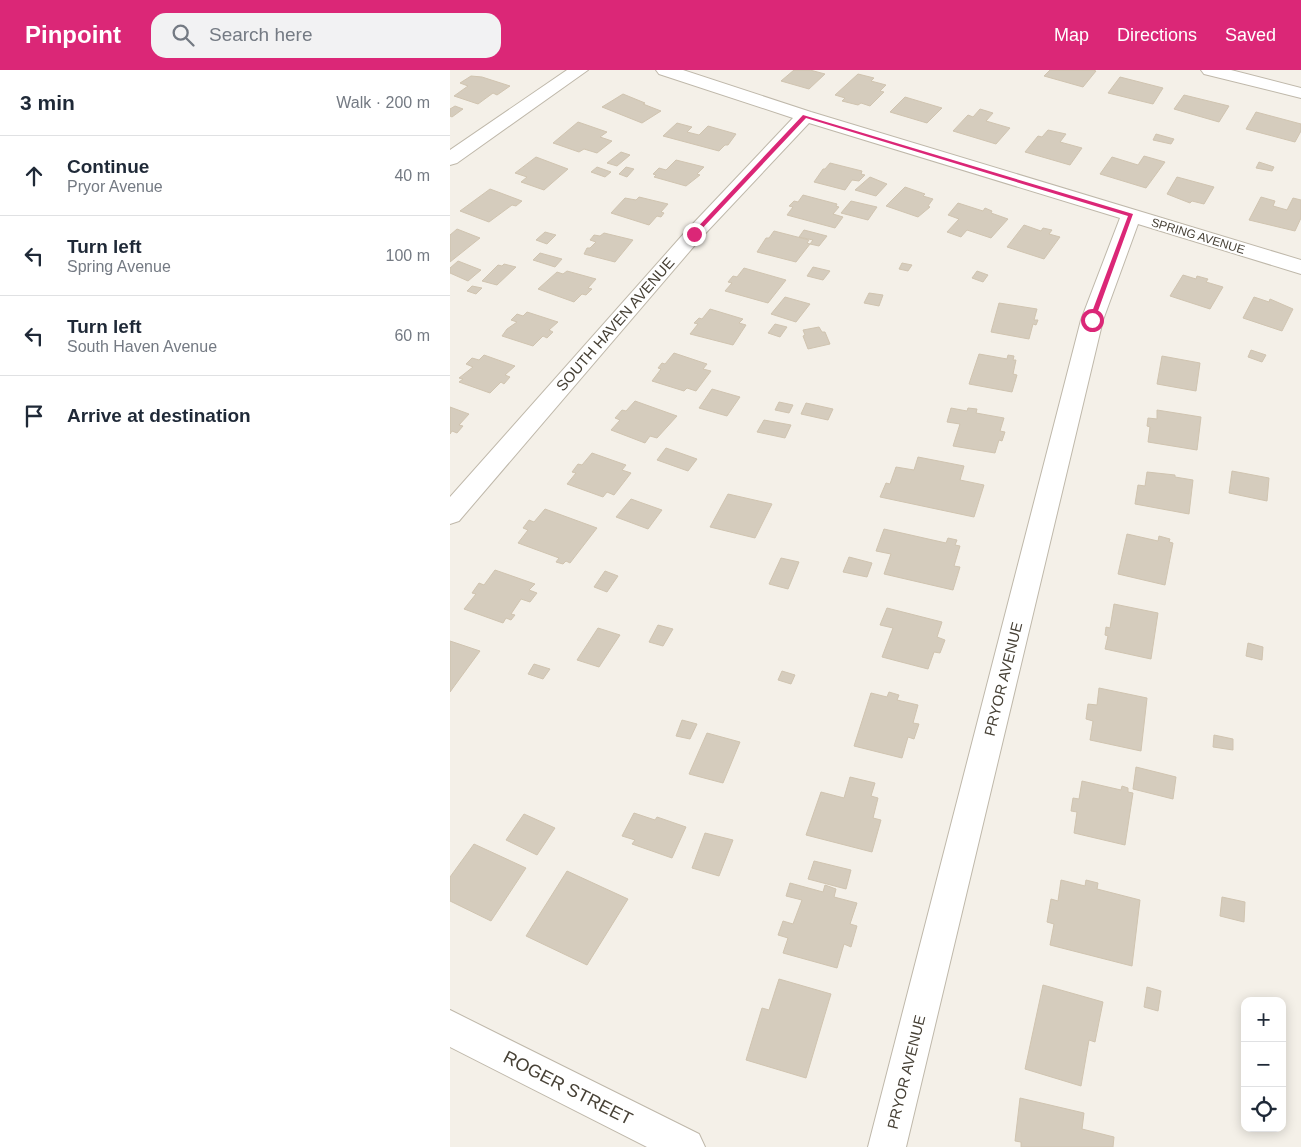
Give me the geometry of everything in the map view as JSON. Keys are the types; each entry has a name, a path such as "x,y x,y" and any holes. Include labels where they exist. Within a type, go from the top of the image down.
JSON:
{"street":[{"path":"450,159 579,70"},
{"name":"SPRING AVENUE","path":"665,70 805,116 1301,267"},
{"path":"1210,70 1301,93"},
{"name":"SOUTH HAVEN AVENUE","path":"450,514 694,234 805,116"},
{"name":"PRYOR AVENUE","path":"887,1147 1092,320 1131,215"},
{"name":"ROGER STREET","path":"450,1028 686,1147"}],"building":[{"path":"794,70 810,70 825,74 809,89 781,81"},
{"path":"1050,70 1096,71 1083,87 1044,76"},
{"path":"858,74 874,78 871,81 886,85 880,91 884,92 870,106 842,101 845,98 835,95"},
{"path":"471,76 482,77 510,86 497,95 493,93 478,104 454,96 468,86 460,83"},
{"path":"1120,77 1163,88 1153,104 1108,93"},
{"path":"623,94 661,111 642,123 602,107"},
{"path":"1184,95 1229,106 1219,122 1174,109"},
{"path":"905,97 942,108 927,123 890,112"},
{"path":"455,106 463,109 452,117 450,116 450,109"},
{"path":"980,109 993,113 986,121 1010,128 996,144 953,131 968,115 973,117"},
{"path":"1256,112 1301,124 1301,131 1295,142 1246,129"},
{"path":"578,122 607,132 600,137 612,141 597,153 584,149 579,152 553,143"},
{"path":"677,123 692,127 687,132 699,135 708,126 736,134 728,145 725,145 719,151 663,136"},
{"path":"1048,130 1066,134 1060,142 1082,148 1070,165 1025,152 1038,136 1042,137"},
{"path":"1156,134 1174,139 1171,144 1153,140"},
{"path":"621,152 630,155 617,166 607,163"},
{"path":"1144,156 1165,162 1146,188 1100,174 1112,157 1138,165"},
{"path":"536,157 568,169 544,190 521,182 527,177 515,173"},
{"path":"676,160 704,167 697,174 700,175 686,186 654,177 656,175 653,174 659,168 666,170"},
{"path":"1259,162 1274,167 1272,171 1256,168"},
{"path":"830,163 862,171 861,174 865,175 859,181 852,180 845,190 814,182"},
{"path":"597,167 611,172 605,177 591,172"},
{"path":"626,167 634,169 627,177 619,174"},
{"path":"870,177 887,184 876,196 855,190"},
{"path":"1177,177 1214,187 1204,204 1192,201 1190,203 1167,194"},
{"path":"905,187 933,199 928,206 930,207 918,217 886,206"},
{"path":"490,189 522,201 516,206 512,205 489,222 460,211"},
{"path":"803,195 837,204 836,206 839,207 833,214 843,217 835,228 787,215 793,207 789,206 794,201 798,202"},
{"path":"639,197 668,204 661,212 664,213 661,217 657,216 649,225 611,213 625,198 636,200"},
{"path":"1261,197 1275,201 1273,206 1287,210 1293,198 1301,200 1301,218 1295,231 1249,220"},
{"path":"851,201 877,207 868,220 841,213"},
{"path":"958,203 983,211 985,208 992,211 991,213 1008,219 991,238 967,230 961,237 947,232 959,219 948,215"},
{"path":"1024,225 1041,231 1043,228 1052,230 1049,234 1060,237 1044,259 1007,247"},
{"path":"457,229 480,238 450,262 450,235"},
{"path":"804,230 827,236 819,246 810,244 813,240 799,237"},
{"path":"774,231 809,240 807,243 810,244 796,262 757,252 766,238 769,238"},
{"path":"545,232 556,235 547,244 536,240"},
{"path":"604,233 633,240 615,262 584,254 587,248 590,248 596,242 590,240 594,235 600,236"},
{"path":"540,253 562,259 555,267 533,260"},
{"path":"458,261 481,270 468,281 450,273 450,268"},
{"path":"902,263 912,265 908,271 899,269"},
{"path":"504,264 516,267 497,285 482,281 498,265 502,266"},
{"path":"813,267 830,271 823,280 807,276"},
{"path":"744,268 786,280 768,303 725,291 732,283 728,282 733,276 737,277"},
{"path":"567,271 596,279 588,288 592,289 586,295 582,294 574,302 538,289 557,272 563,274"},
{"path":"977,271 988,275 983,282 972,278"},
{"path":"1183,275 1196,279 1197,276 1208,279 1206,282 1223,287 1210,309 1170,296"},
{"path":"472,286 482,288 476,294 467,291"},
{"path":"869,293 883,295 879,306 864,303"},
{"path":"785,297 810,304 796,322 771,314"},
{"path":"1254,297 1269,302 1270,299 1293,309 1282,331 1243,318"},
{"path":"999,303 1037,309 1034,320 1038,320 1036,325 1033,324 1029,339 991,332"},
{"path":"710,309 743,319 739,323 746,325 733,345 690,334 698,324 694,323 699,318 702,319"},
{"path":"527,312 558,322 549,330 553,332 547,338 543,336 533,346 502,336 507,329 517,322 511,320 517,314 523,316"},
{"path":"775,324 787,327 780,337 768,333"},
{"path":"819,327 822,332 825,332 830,344 808,349 803,336 805,335 803,330"},
{"path":"1251,350 1266,355 1262,362 1248,357"},
{"path":"674,353 707,364 703,369 711,371 696,391 687,388 684,391 652,381 661,369 658,368 662,363 665,364"},
{"path":"979,354 1007,359 1008,355 1014,356 1013,360 1016,360 1013,374 1017,375 1012,392 969,384"},
{"path":"484,355 515,366 505,375 510,377 504,384 501,382 490,393 459,382 463,379 459,378 473,367 466,364 472,358 479,360"},
{"path":"1162,356 1200,363 1196,391 1157,384"},
{"path":"712,389 740,397 727,416 699,408"},
{"path":"635,401 677,416 657,438 650,436 645,443 611,430 620,420 615,418 622,410 626,411"},
{"path":"779,402 793,405 789,413 775,410"},
{"path":"806,403 833,409 828,420 801,414"},
{"path":"450,407 469,414 459,425 463,426 457,433 452,431 450,434"},
{"path":"951,408 967,411 968,408 977,409 976,413 1004,418 1000,431 1005,432 1002,441 999,440 995,453 953,446 960,424 947,422"},
{"path":"1157,410 1201,417 1197,450 1148,442 1150,427 1147,426 1148,418 1157,419"},
{"path":"764,420 791,425 785,438 757,432"},
{"path":"666,448 697,459 688,471 657,460"},
{"path":"592,453 626,465 622,470 631,473 614,495 607,492 603,497 567,484 576,473 572,472 578,464 582,465"},
{"path":"918,457 964,466 960,480 984,485 974,517 880,497 886,483 890,484 896,467 914,470"},
{"path":"1232,471 1269,478 1267,501 1229,493"},
{"path":"1147,472 1175,475 1175,477 1193,480 1189,514 1135,504 1138,485 1145,486"},
{"path":"728,494 772,504 755,538 710,527"},
{"path":"631,499 662,510 648,529 616,517"},
{"path":"545,509 597,528 570,563 566,561 563,564 556,562 559,558 518,543 528,530 523,528 529,520 534,522"},
{"path":"884,529 946,543 948,538 957,540 955,545 960,546 954,566 960,567 953,590 884,574 891,554 876,551"},
{"path":"1127,534 1158,541 1159,536 1170,539 1169,542 1173,543 1165,585 1118,574"},
{"path":"849,557 872,563 867,577 843,572"},
{"path":"781,558 799,562 788,589 769,584"},
{"path":"495,570 535,584 529,590 537,593 530,602 521,599 511,614 515,615 511,620 506,618 503,623 464,609 476,594 472,593 479,583 484,585"},
{"path":"605,571 618,576 607,592 594,587"},
{"path":"1114,604 1158,613 1151,659 1105,649 1108,636 1105,635 1106,627 1110,628"},
{"path":"887,608 942,622 937,637 945,640 940,653 934,652 928,669 882,657 893,628 880,625"},
{"path":"658,625 673,629 663,646 649,642"},
{"path":"598,628 620,635 599,667 577,660"},
{"path":"450,641 480,651 450,692"},
{"path":"1248,643 1263,647 1262,660 1246,656"},
{"path":"534,664 550,669 543,679 528,674"},
{"path":"782,671 795,675 791,684 778,680"},
{"path":"1099,688 1147,698 1141,751 1090,740 1093,721 1086,719 1088,704 1097,705"},
{"path":"889,692 899,695 897,700 918,705 913,723 919,724 914,739 908,737 902,758 854,746 871,693 887,697"},
{"path":"682,720 697,724 690,739 676,736"},
{"path":"707,733 740,742 723,783 689,774"},
{"path":"1214,735 1233,739 1233,750 1213,747"},
{"path":"1136,767 1176,777 1173,799 1133,789"},
{"path":"850,777 875,783 871,796 878,798 873,818 881,820 872,852 806,835 821,792 844,798"},
{"path":"1082,781 1121,790 1122,786 1128,788 1128,792 1133,793 1125,845 1074,833 1077,812 1071,811 1073,798 1079,799"},
{"path":"634,813 655,820 657,817 686,827 672,858 632,844 635,840 622,836"},
{"path":"524,814 555,828 537,855 506,840"},
{"path":"705,833 733,840 719,876 692,868"},
{"path":"474,844 526,868 491,921 450,901 450,877"},
{"path":"814,861 851,870 846,889 808,879"},
{"path":"567,871 628,899 587,965 526,936"},
{"path":"1061,880 1085,886 1086,880 1098,883 1097,889 1140,900 1132,966 1050,945 1054,924 1047,922 1051,899 1058,901"},
{"path":"790,883 823,892 825,885 836,889 834,897 857,903 850,924 857,926 851,947 844,944 837,968 783,953 788,938 778,935 783,921 793,924 802,900 786,896"},
{"path":"1222,897 1245,902 1244,922 1220,916"},
{"path":"779,979 831,994 806,1078 746,1060 762,1008 769,1010"},
{"path":"1043,985 1103,1002 1095,1042 1089,1040 1081,1086 1025,1069"},
{"path":"1147,987 1161,991 1158,1011 1144,1007"},
{"path":"1020,1098 1084,1113 1082,1129 1114,1137 1113,1147 1021,1147 1021,1142 1015,1141"}],"route":[{"path":"694,234 805,116 1131,215 1092,320"}]}
